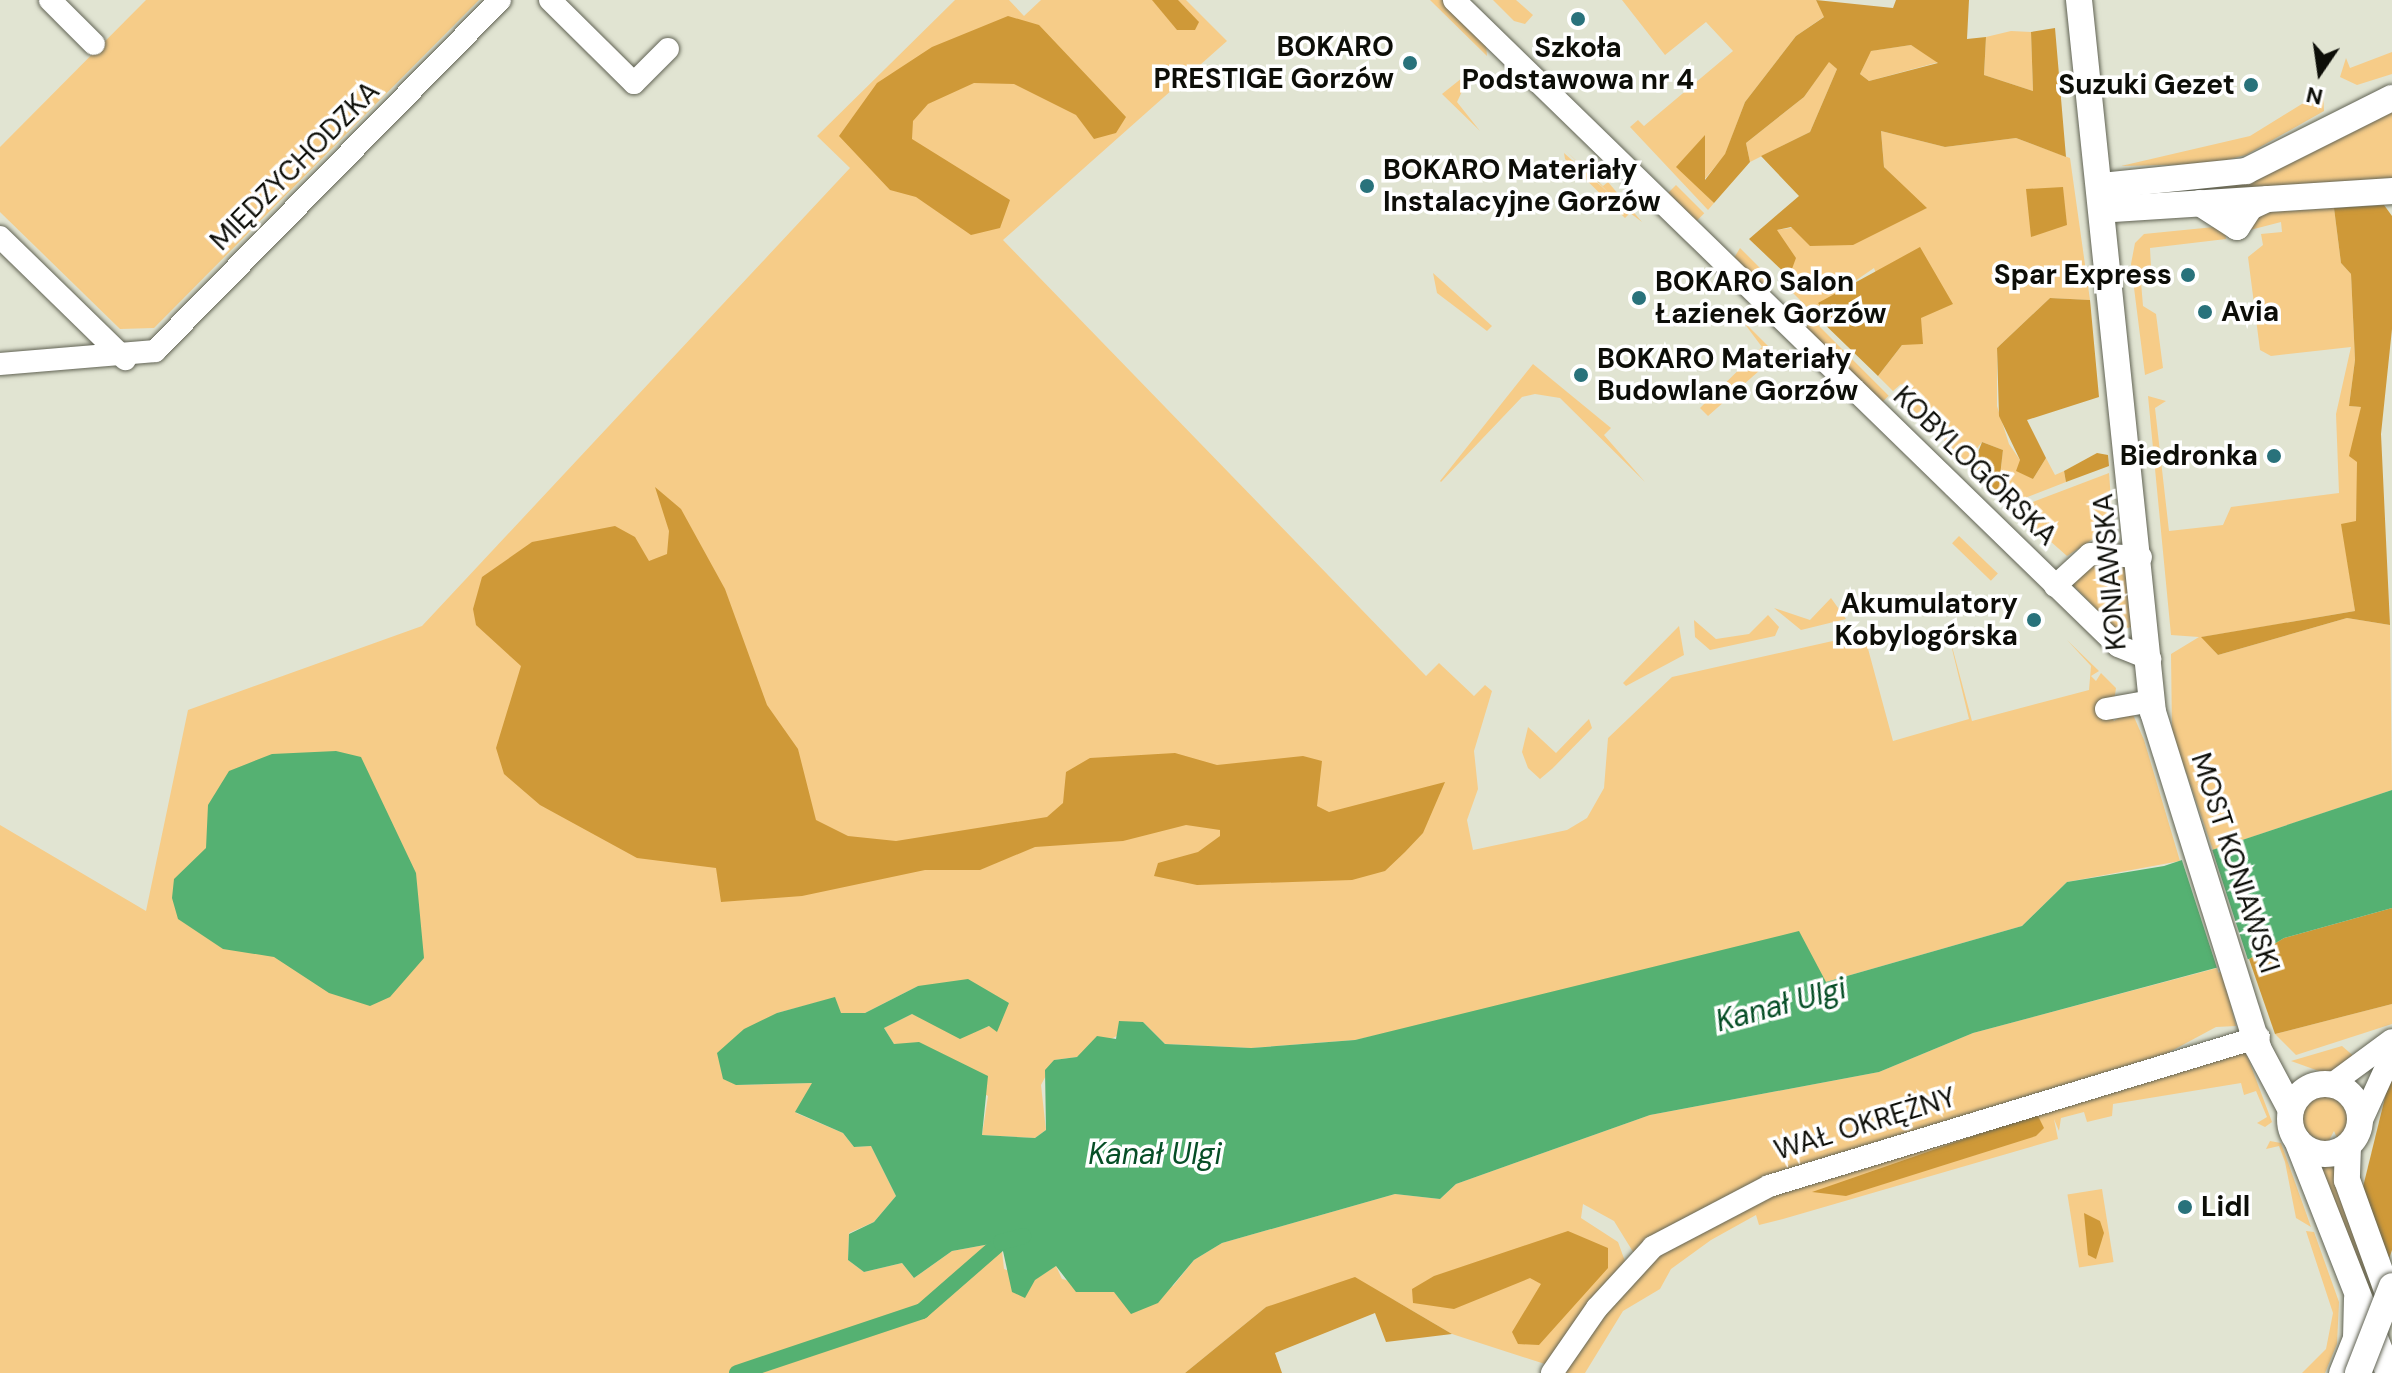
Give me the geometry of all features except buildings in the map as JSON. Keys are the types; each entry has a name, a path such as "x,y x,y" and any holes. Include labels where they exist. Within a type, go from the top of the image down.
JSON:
{"main road":[{"name":"KONIAWSKA","path":"2080,10 2106,198 2154,711"},
{"path":"2106,198 2246,171 2392,98"},
{"path":"2106,198 2189,203 2388,192"},
{"name":"MOST KONIAWSKI","path":"2154,711 2257,1030 2260,1053 2291,1110"},
{"path":"2257,1030 2323,1085 2350,1094 2361,1122 2348,1146 2347,1180 2392,1304"},
{"path":"2323,1085 2291,1110 2297,1140 2389,1373"},
{"path":"2297,1140 2324,1154 2348,1146"},
{"path":"2358,1373 2392,1286"},
{"path":"2377,1373 2392,1334"}],"street":[{"path":"50,0 94,44"},
{"name":"MIĘDZYCHODZKA","path":"0,364 125,359 155,351 500,0"},
{"path":"550,0 634,83 668,49"},
{"name":"KOBYLOGÓRSKA","path":"1454,0 2122,651 2151,659"},
{"path":"0,237 125,359"},
{"path":"2055,586 2090,554 2141,557"},
{"path":"2106,709 2154,711"},
{"name":"WAŁ OKRĘŻNY","path":"1552,1373 1597,1308 1653,1247 1724,1208 1821,1168 2257,1030"},
{"path":"2323,1085 2392,1040"},
{"path":"2361,1122 2392,1054"},
{"path":"2340,1373 2358,1319 2354,1286"}],"shaded area":[{"path":"146,0 479,0 154,328 120,329 0,212 0,147"},
{"path":"955,0 1009,0 1024,16 1041,0 1186,0 1227,41 1003,240 1426,676 1439,663 1474,696 1485,685 1492,691 1474,751 1478,789 1467,820 1473,850 1567,830 1587,818 1604,788 1608,738 1672,677 1864,634 1893,741 1969,719 1946,624 1972,721 2089,690 2091,666 2067,640 2099,671 2091,676 2096,681 2101,673 2116,688 2114,701 2103,704 2114,721 2131,710 2144,740 2180,861 2067,882 2022,926 1826,982 1594,987 1355,1040 1251,1048 1165,1044 1143,1022 1077,1057 1054,1060 1041,1085 1046,1130 1035,1138 982,1135 988,1096 894,1044 884,1028 912,1014 968,1033 990,1026 1009,1003 918,986 865,1013 840,1013 834,998 777,1013 736,1085 813,1083 796,1113 843,1133 854,1147 871,1146 896,1196 874,1222 849,1233 848,1260 864,1272 902,1263 914,1278 952,1251 1001,1242 1004,1269 1034,1280 1056,1266 1062,1279 1114,1292 1173,1286 1194,1260 1222,1243 1395,1194 1440,1199 1456,1184 1650,1115 1879,1072 1973,1033 2221,967 2236,1026 2216,1027 2149,1063 1746,1190 1635,1255 1614,1221 1583,1204 1581,1218 1618,1242 1626,1264 1548,1365 1452,1334 1394,1300 1266,1307 1185,1373 0,1373 0,825 146,911 188,710 422,626 850,168 817,136"},
{"path":"1152,0 1178,0 1199,22 1195,30 1177,30"},
{"path":"1430,0 1442,0 1486,44 1487,56"},
{"path":"1493,0 1516,0 1533,15 1525,24 1514,21"},
{"path":"1622,0 1816,0 1825,16 1796,36 1745,102 1725,155 1704,180 1704,137 1677,167 1714,203 1708,210 1630,127 1638,120 1644,126 1733,51 1706,22 1665,55"},
{"path":"1816,0 1893,8 1896,0 1969,0 1967,39 1986,37 1984,75 2033,91 2031,32 2055,28 2066,157 2016,138 1945,147 1881,131 1884,167 1927,208 1853,245 1810,246 1791,227 1777,230 1796,258 1789,277 1749,239 1799,196 1761,156 1810,132 1837,69 1829,62 1804,97 1746,143 1750,162 1714,203 1676,167 1705,135 1705,180 1725,154 1745,102 1796,36 1824,17","holes":["1911,45 1938,63 1869,81 1860,74 1871,51"]},
{"path":"1008,16 1039,25 1126,117 1116,133 1094,139 1076,115 1014,84 974,83 928,104 913,121 912,139 1010,200 1000,228 971,235 916,197 890,190 839,136 877,83 932,47"},
{"path":"2011,31 2031,32 2033,91 1984,75 1986,37"},
{"path":"1911,45 1939,62 1869,81 1860,74 1870,51"},
{"path":"2392,52 2392,74 2357,85 2340,77 2346,58 2350,68"},
{"path":"1829,61 1837,69 1810,132 1750,162 1746,143 1804,97"},
{"path":"1472,70 1457,102 1480,131 1442,94"},
{"path":"2323,91 2324,111 2246,155 2211,164 2121,166 2250,136"},
{"path":"2392,105 2392,182 2127,193 2216,186"},
{"path":"1881,131 1945,147 2016,138 2070,158 2090,300 2050,298 1997,348 1997,406 2009,444 2033,479 2046,458 2055,475 2064,471 2066,482 2017,501 2011,497 2016,503 2009,505 1998,493 2003,450 1982,442 1966,462 1900,397 1907,390 1901,384 1893,391 1878,376 1902,345 1874,268 1811,311 1784,284 1789,277 1776,230 1926,209 1884,167"},
{"path":"1564,149 1603,186 1608,182 1642,222 1630,213 1625,218 1565,159 1564,153 1610,194"},
{"path":"1676,185 1704,213 1697,221 1668,193"},
{"path":"2063,187 2067,225 2031,237 2026,189"},
{"path":"2384,205 2392,216 2392,329 2381,434 2390,625 2347,618 2218,655 2201,637 2355,611 2341,524 2356,521 2357,462 2349,456 2361,407 2349,406 2355,360 2351,274 2341,263 2334,208"},
{"path":"2334,208 2341,263 2351,274 2355,360 2349,406 2361,407 2356,522 2342,525 2355,611 2202,637 2218,655 2347,618 2390,625 2392,790 2213,850 2172,731 2171,654 2199,637 2171,635 2148,396 2166,401 2155,408 2169,531 2223,525 2231,507 2339,493 2336,414 2351,347 2271,356 2260,350 2248,257 2263,245 2261,234 2282,232 2281,222 2250,230 2245,223 2269,212"},
{"path":"2224,226 2226,239 2150,248 2151,267 2140,270 2143,306 2156,314 2163,368 2145,375 2131,264 2135,243 2144,234"},
{"path":"1920,247 1953,304 1921,318 1923,344 1902,345 1878,376 1816,316 1823,309 1818,303"},
{"path":"1740,248 1773,281 1761,286 1734,258"},
{"path":"1433,273 1492,326 1487,331 1437,293"},
{"path":"2050,298 2090,300 2099,397 2027,420 2046,458 2033,479 2016,471 2020,460 1999,416 1997,348"},
{"path":"1741,319 1777,355 1708,416 1700,408 1762,347"},
{"path":"1813,320 1889,396 1881,403 1805,328"},
{"path":"1533,364 1611,428 1604,435 1645,482 1560,398 1535,394 1522,397 1440,481"},
{"path":"1982,442 2003,450 1998,493 1972,468"},
{"path":"2097,453 2108,455 2109,466 2066,482 2064,471"},
{"path":"2109,473 2113,526 2067,556 2014,509"},
{"path":"655,487 681,509 725,589 767,705 798,749 816,820 848,836 896,841 1047,817 1063,803 1066,772 1090,758 1175,753 1217,765 1303,756 1322,761 1317,806 1329,812 1445,782 1423,833 1405,852 1385,871 1352,880 1197,885 1154,876 1158,863 1198,852 1220,836 1220,830 1186,825 1123,841 1035,847 980,870 925,870 802,896 721,902 716,868 637,858 540,805 504,774 496,748 521,666 476,625 473,609 482,577 532,542 615,526 635,537 649,561 667,554 669,531"},
{"path":"1959,536 1998,574 1991,581 1952,543"},
{"path":"2126,561 2133,626 2119,632 2072,584 2085,564"},
{"path":"1831,598 1846,619 1801,630 1774,608 1810,620"},
{"path":"1768,615 1779,627 1775,636 1710,650 1695,637 1694,620 1716,639 1749,634"},
{"path":"1679,626 1684,655 1626,686 1623,683"},
{"path":"1589,719 1592,728 1540,779 1528,768 1522,752 1528,727 1556,753"},
{"path":"2392,908 2392,1004 2275,1034 2249,959 2284,938"},
{"path":"2392,1004 2392,1024 2296,1055 2275,1034"},
{"path":"2342,1046 2357,1059 2330,1075 2291,1061"},
{"path":"2245,1050 2272,1122 2265,1127 2257,1123 2267,1117 2256,1091 2244,1095 2241,1083 2113,1104 2112,1116 2087,1122 2084,1112 2061,1118 2059,1131 2054,1119 2058,1139 1783,1219 1759,1225 1756,1215 1711,1240 1671,1269 1660,1289 1623,1311 1585,1373 1557,1373 1652,1258 1747,1201"},
{"path":"2392,1069 2392,1250 2389,1259 2362,1191"},
{"path":"2318,1095 2336,1095 2349,1107 2352,1124 2339,1143 2334,1131 2326,1146 2301,1128 2304,1105"},
{"path":"2037,1114 2044,1128 2036,1136 1846,1196 1812,1192"},
{"path":"2270,1141 2281,1143 2311,1227 2296,1218 2285,1162 2279,1146 2266,1149"},
{"path":"2317,1165 2335,1165 2377,1292 2372,1305"},
{"path":"2102,1189 2114,1262 2079,1268 2067,1194"},
{"path":"2084,1213 2100,1221 2104,1233 2096,1259 2088,1255"},
{"path":"1568,1231 1608,1248 1608,1268 1539,1345 1518,1344 1512,1332 1541,1284 1530,1278 1454,1309 1413,1303 1412,1289 1434,1276"},
{"path":"2306,1231 2314,1232 2339,1302 2337,1344 2325,1373 2302,1373 2326,1349 2333,1313"},
{"path":"1355,1277 1452,1334 1386,1342 1375,1313 1275,1353 1282,1373 1185,1373 1266,1307"}],"water":[{"path":"336,751 361,757 416,873 424,958 390,997 370,1006 329,993 274,957 223,949 178,919 172,898 174,879 206,848 208,805 229,771 272,754"},
{"name":"Kanał Ulgi","path":"2392,790 2392,908 2284,938 2249,959 1973,1033 1879,1072 1650,1115 1456,1184 1440,1199 1395,1194 1222,1243 1194,1260 1158,1303 1131,1314 1114,1292 1076,1292 1056,1266 1035,1280 1025,1298 1012,1292 1001,1242 952,1251 914,1278 902,1263 864,1272 848,1260 849,1234 874,1222 896,1196 871,1146 854,1147 843,1133 795,1112 812,1083 736,1085 723,1079 717,1053 744,1029 777,1013 835,997 841,1013 865,1013 918,986 968,979 1009,1003 997,1032 989,1026 960,1039 912,1014 884,1028 894,1044 919,1042 988,1076 982,1135 1035,1138 1046,1130 1045,1070 1054,1060 1077,1057 1097,1036 1116,1039 1119,1021 1143,1022 1165,1044 1251,1048 1355,1040 1799,931 1826,982 2022,926 2067,882 2164,866"}],"pier":[{"path":"2211,846 2249,963 2219,973 2181,856"}],"waterway":[{"name":"Kanał Ulgi","path":"737,1373 922,1311 1001,1242 1023,1236"}],"place":[{"name":"Szkoła Podstawowa nr 4","path":"1578,19"},
{"name":"BOKARO PRESTIGE Gorzów","path":"1410,63"},
{"name":"Suzuki Gezet","path":"2251,85"},
{"name":"BOKARO Materiały Instalacyjne Gorzów","path":"1367,186"},
{"name":"Spar Express","path":"2188,275"},
{"name":"BOKARO Salon Łazienek Gorzów","path":"1639,298"},
{"name":"Avia","path":"2205,312"},
{"name":"BOKARO Materiały Budowlane Gorzów","path":"1581,375"},
{"name":"Biedronka","path":"2274,456"},
{"name":"Akumulatory Kobylogórska","path":"2034,620"},
{"name":"Lidl","path":"2185,1207"}]}
